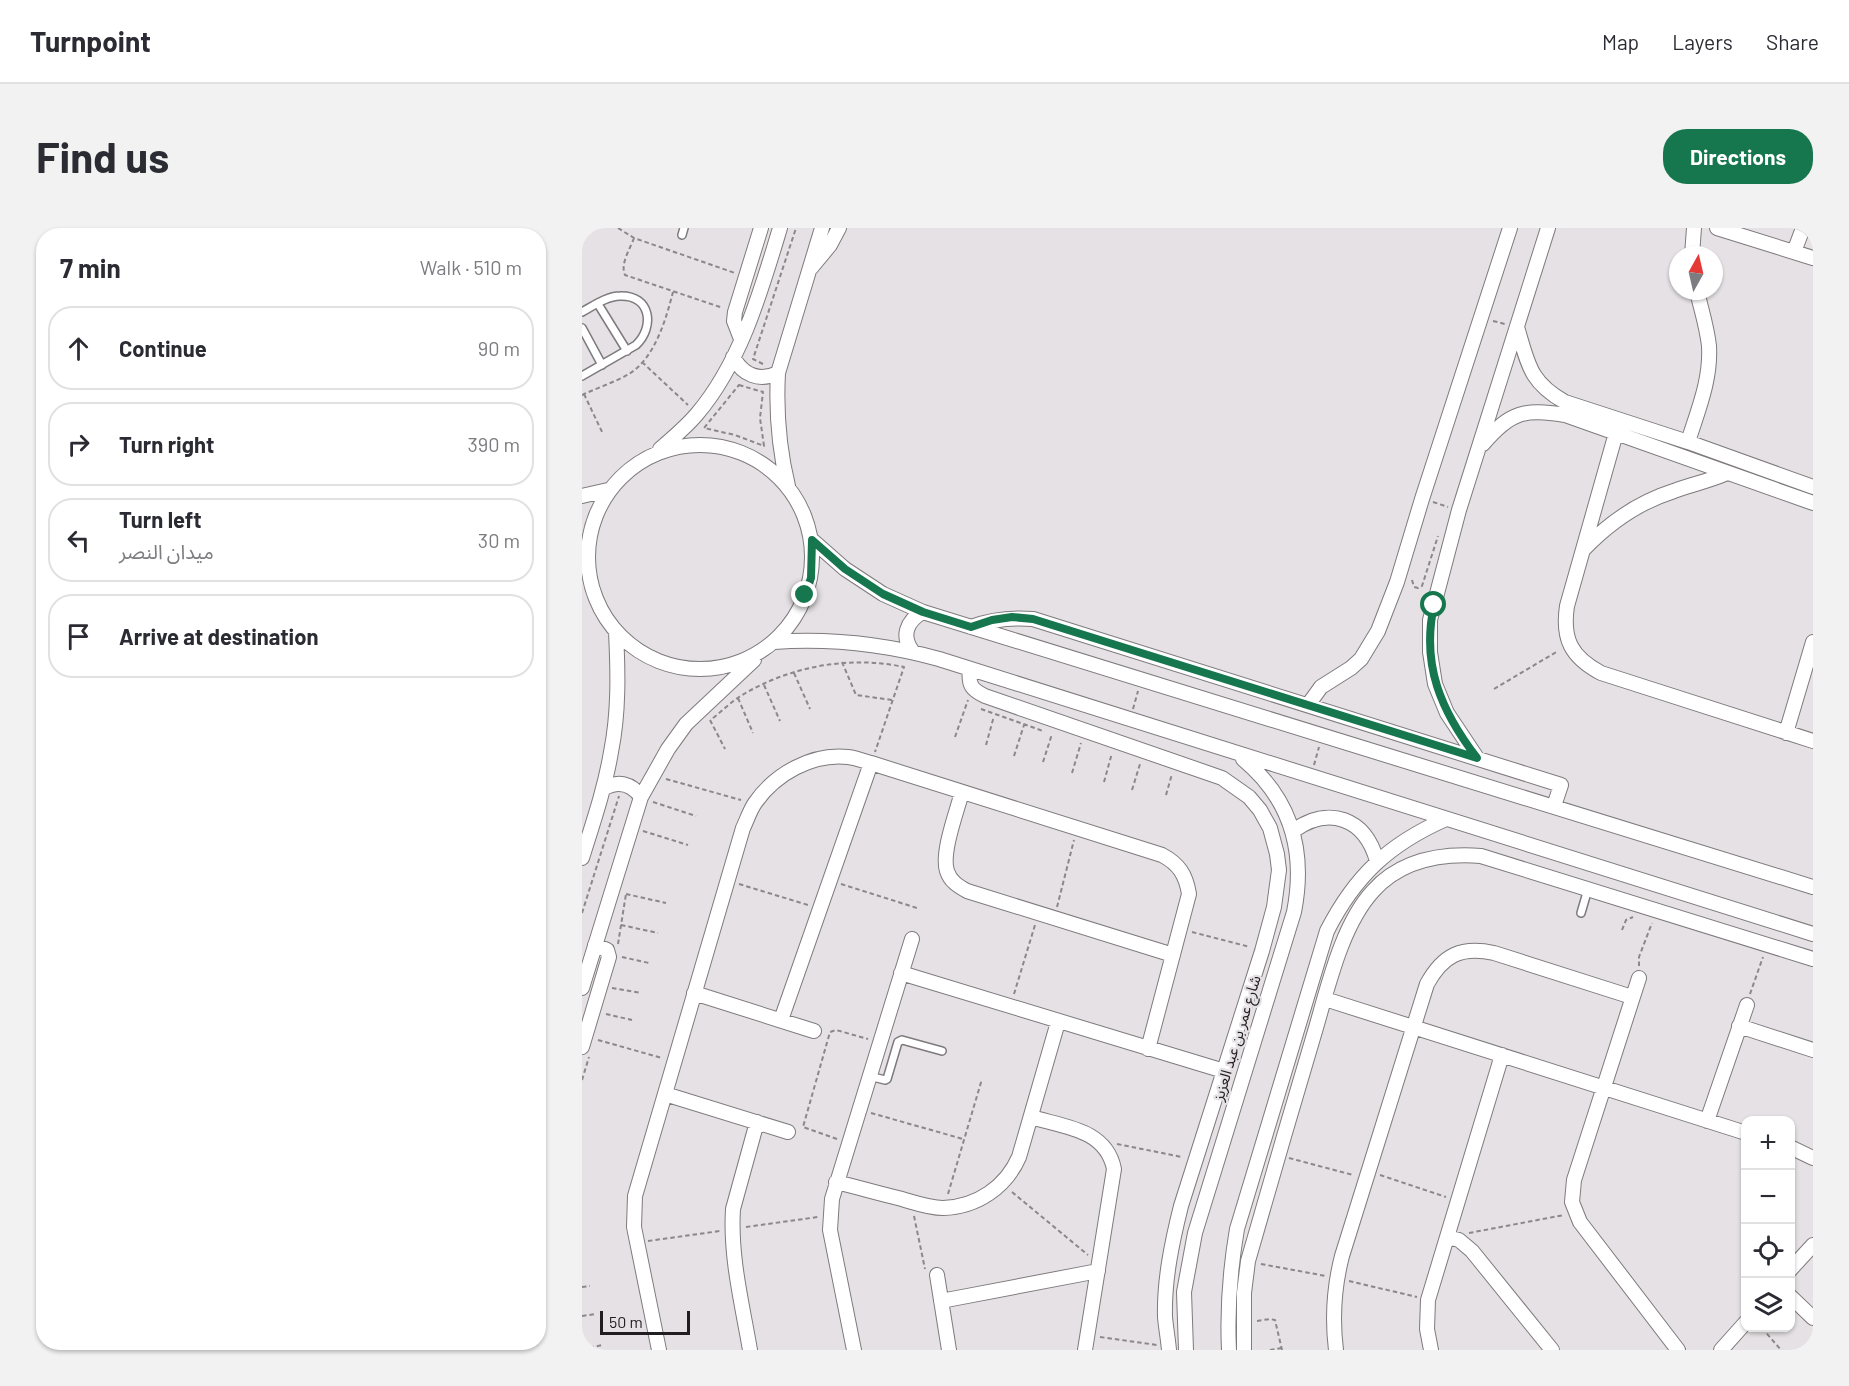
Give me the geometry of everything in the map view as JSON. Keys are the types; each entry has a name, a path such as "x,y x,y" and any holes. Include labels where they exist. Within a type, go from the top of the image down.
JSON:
{"street":[{"path":"741,339 734,321 735,312 760,228"},
{"path":"780,228 750,317 718,385 677,435 654,454 628,469 608,490 594,517 587,547 588,577 598,606 616,632 636,650 660,662 686,669 722,667 740,662 769,646 801,640 850,642 914,652 1813,934"},
{"path":"788,486 782,455 777,391 778,373 822,228"},
{"path":"807,272 830,245 839,228"},
{"path":"1308,705 1321,687 1361,659 1378,631 1397,582 1510,228"},
{"path":"1477,758 1447,713 1435,684 1430,652 1433,610 1459,510 1548,228"},
{"path":"1693,246 1694,228"},
{"path":"1717,228 1813,258"},
{"path":"1794,252 1803,228"},
{"path":"1688,442 1704,392 1709,362 1706,327 1699,300"},
{"path":"1517,327 1536,381 1550,394 1595,413 1688,442 1813,487"},
{"path":"733,357 744,372 752,376 770,376 778,373"},
{"path":"1478,450 1494,430 1510,417 1526,412 1565,415 1813,503"},
{"path":"1616,433 1567,606 1564,621 1569,644 1586,665 1601,673 1813,741"},
{"path":"582,988 641,797 668,749 686,724 769,646 798,613 811,578 812,540 804,511 788,486 767,466 741,452 712,444 682,445 654,454"},
{"path":"1582,551 1609,526 1640,506 1673,491 1709,482 1727,473"},
{"path":"582,496 608,490"},
{"path":"812,540 845,569 883,594 923,612 1813,887"},
{"path":"582,596 598,606"},
{"path":"914,652 908,646 906,629 910,622 923,612"},
{"path":"971,627 992,620 1012,617 1033,619 1561,784 1554,806"},
{"path":"582,858 612,751 618,672 616,632"},
{"path":"1786,733 1813,642"},
{"path":"970,670 968,679 973,689 992,699 1211,773 1233,784 1260,810 1270,828 1277,854 1278,870 1274,907 1181,1206 1169,1262 1165,1317 1169,1348 1185,1348"},
{"name":"شارع عمر بن عبد العزيز","path":"1185,1348 1185,1283 1195,1233 1294,912 1298,892 1297,851 1293,831 1284,809 1271,788 1237,753"},
{"path":"659,1350 636,1243 635,1196 743,828 754,804 772,783 794,768 820,759 847,757 1162,855 1173,861 1182,870 1189,894 1148,1049"},
{"path":"781,1020 871,763"},
{"path":"603,789 616,783 624,784 631,786 641,797"},
{"path":"962,792 945,862 951,880 967,891 1173,955"},
{"path":"1293,831 1306,822 1321,818 1337,818 1352,823 1364,833 1373,846 1377,861"},
{"path":"1229,1350 1227,1312 1229,1280 1237,1229 1327,931 1350,891 1377,861 1423,829 1446,819"},
{"path":"1244,1350 1242,1324 1248,1262 1325,999 1346,934 1360,906 1390,876 1408,865 1440,856 1456,854 1481,856 1813,959"},
{"path":"1630,902 1638,879"},
{"path":"854,1350 832,1244 830,1216 836,1182 912,939"},
{"path":"587,1049 609,957 607,950 595,945"},
{"path":"1336,1350 1333,1319 1337,1278 1428,984 1435,970 1447,959 1462,952 1478,950 1494,953 1632,997"},
{"path":"1261,954 1278,963"},
{"path":"901,973 1224,1071"},
{"path":"1639,978 1572,1192 1575,1213 1580,1222 1678,1350"},
{"path":"694,993 814,1031"},
{"path":"1325,999 1741,1131"},
{"path":"1707,1121 1747,1005"},
{"path":"836,1182 927,1206 944,1208 965,1204 984,1196 1002,1184 1013,1172 1019,1157 1058,1022"},
{"path":"1739,1026 1813,1050"},
{"path":"1431,1350 1427,1329 1428,1300 1502,1055"},
{"path":"665,1094 788,1132"},
{"path":"1277,1098 1293,1103"},
{"path":"1031,1117 1091,1135 1107,1149 1114,1169 1085,1350"},
{"path":"750,1350 733,1254 732,1229 733,1209 757,1122"},
{"path":"1795,1149 1813,1158"},
{"path":"1181,1206 1201,1211"},
{"path":"1447,1237 1459,1240 1472,1251 1552,1350"},
{"path":"1795,1265 1813,1245"},
{"path":"941,1301 1098,1271"},
{"path":"937,1275 949,1350"},
{"path":"1795,1300 1813,1318"},
{"path":"1721,1350 1741,1328"}],"lane":[{"path":"582,312 619,296 629,296 645,309 648,318 648,329 644,338 627,351 582,376"},
{"path":"598,304 627,351"},
{"path":"582,328 602,365"},
{"path":"1581,913 1588,889"},
{"path":"869,1076 885,1080 887,1078 898,1042 902,1040 942,1051"}],"path":[{"path":"618,228 634,238 746,276"},
{"path":"766,365 753,359 796,228"},
{"path":"634,238 623,265 622,271 625,275 735,312"},
{"path":"750,317 765,322"},
{"path":"1482,317 1517,327"},
{"path":"642,362 697,413"},
{"path":"739,385 763,392 760,418 764,446 735,435 704,428 739,385"},
{"path":"584,394 603,434"},
{"path":"1422,499 1459,510"},
{"path":"1412,581 1412,585 1416,588 1422,586 1440,528"},
{"path":"1494,689 1569,644"},
{"path":"842,662 856,695 892,700"},
{"path":"704,726 738,698 793,673 842,662 873,662 904,667 871,763"},
{"path":"793,673 810,709"},
{"path":"1129,720 1142,680"},
{"path":"763,685 780,721"},
{"path":"955,737 973,689"},
{"path":"738,698 753,733"},
{"path":"986,745 995,715"},
{"path":"710,720 724,749"},
{"path":"1014,756 1024,725"},
{"path":"1043,762 1052,734"},
{"path":"1310,777 1323,736"},
{"path":"1072,773 1081,743"},
{"path":"1104,782 1112,753"},
{"path":"1132,790 1140,763"},
{"path":"1166,795 1172,773"},
{"path":"663,778 754,804"},
{"path":"657,794 653,802 696,816"},
{"path":"582,913 618,798 624,795"},
{"path":"1054,918 1077,828"},
{"path":"643,831 688,845"},
{"path":"728,881 820,909"},
{"path":"830,881 917,908"},
{"path":"618,945 626,894 666,903"},
{"path":"1011,1007 1039,914"},
{"path":"1639,957 1652,923"},
{"path":"621,925 658,933"},
{"path":"1180,929 1261,954"},
{"path":"616,956 649,963"},
{"path":"1752,988 1763,957"},
{"path":"610,987 641,993"},
{"path":"603,1014 632,1020"},
{"path":"848,1142 803,1127 829,1035 836,1030 879,1043"},
{"path":"595,1040 674,1062"},
{"path":"582,1080 587,1049"},
{"path":"944,1208 982,1078"},
{"path":"858,1109 963,1139"},
{"path":"1100,1141 1197,1159"},
{"path":"1278,1155 1368,1175 1458,1201"},
{"path":"1002,1184 1082,1249 1098,1271"},
{"path":"911,1202 924,1268 929,1274 937,1275"},
{"path":"1447,1237 1575,1213"},
{"path":"636,1243 830,1216"},
{"path":"582,1287 590,1286"},
{"path":"582,1316 596,1314"},
{"path":"1242,1324 1274,1320 1282,1349 1270,1350"},
{"path":"1765,1332 1781,1350"},
{"path":"1088,1335 1169,1348"},
{"path":"582,1349 603,1345"}],"route":[{"path":"805,595 811,578 812,540 845,569 883,594 935,616 971,627 992,620 1012,617 1033,619 1477,758 1460,736 1435,684 1430,652 1434,605"}]}
